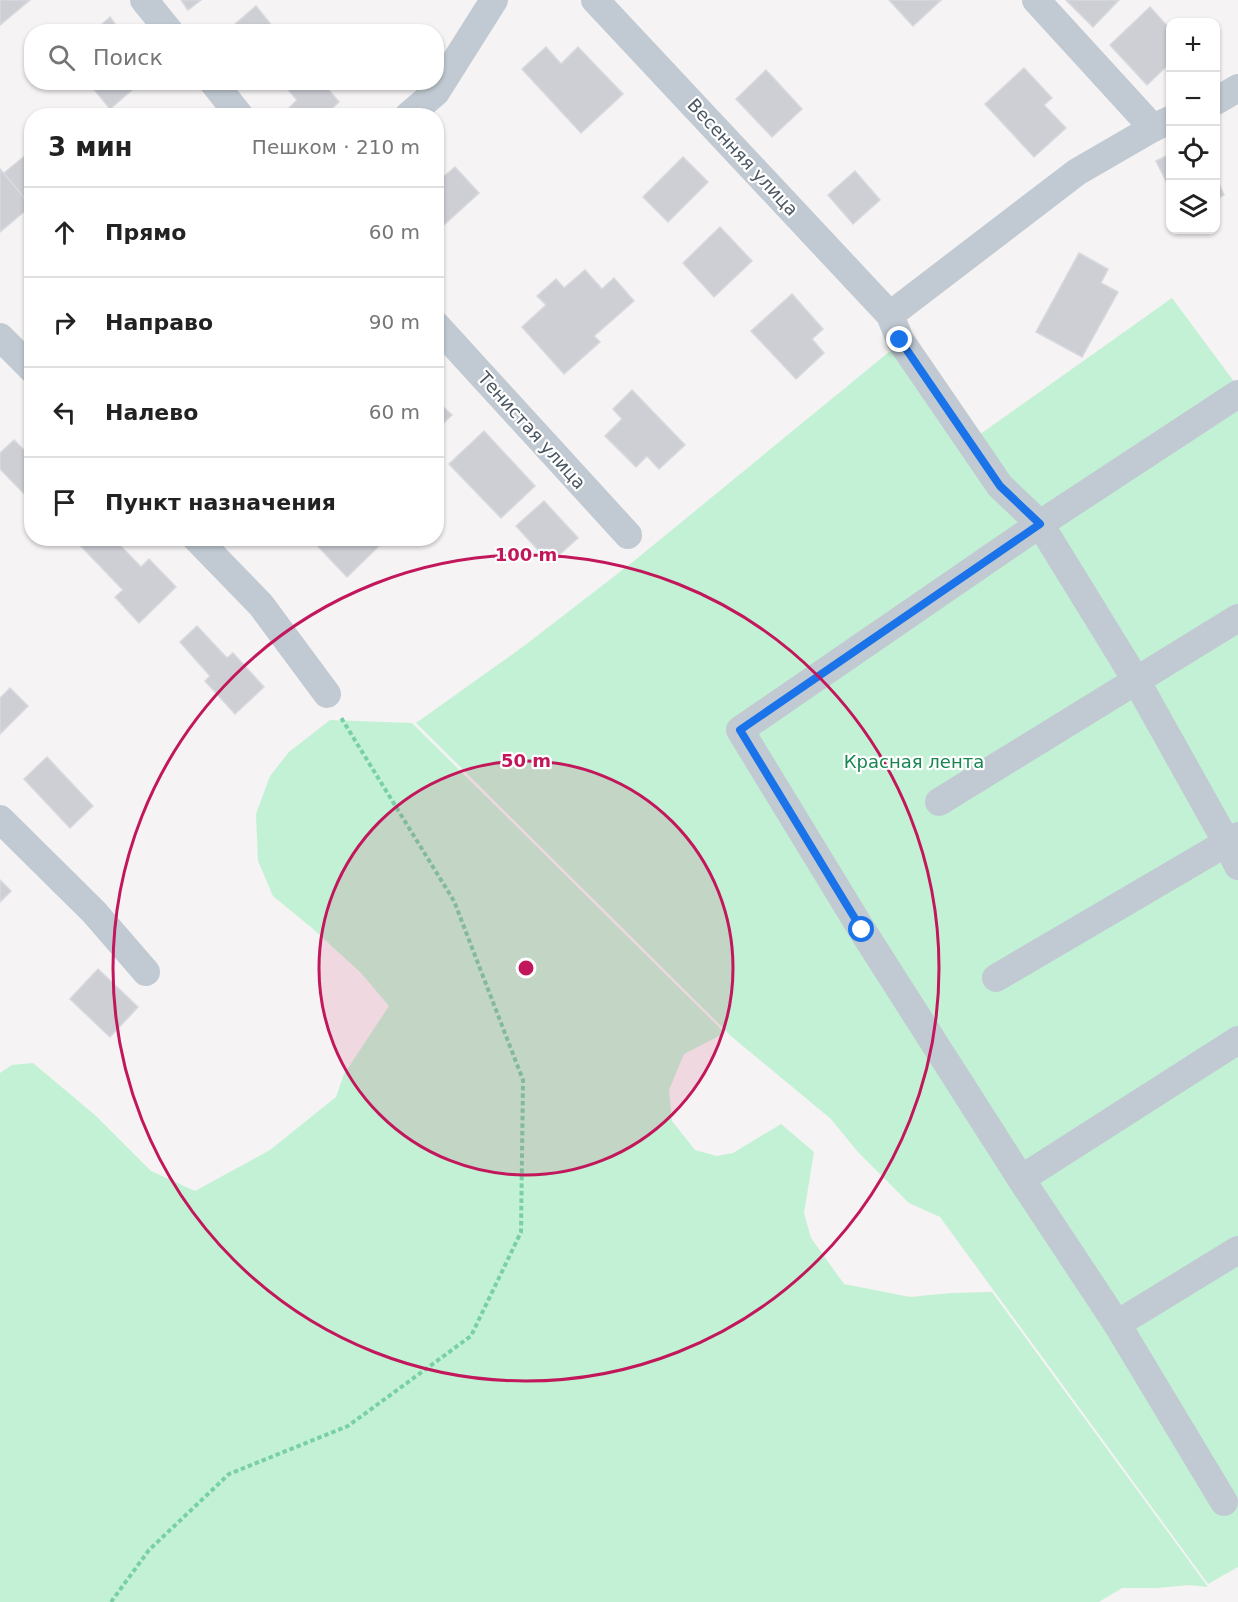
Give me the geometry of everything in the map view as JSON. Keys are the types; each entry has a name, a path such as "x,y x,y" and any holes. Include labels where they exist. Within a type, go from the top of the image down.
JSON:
{"street":[{"path":"144,0 164,24"},
{"path":"444,79 494,0"},
{"name":"Весенняя улица","path":"595,0 890,315"},
{"path":"996,978 1234,849 1136,680 1040,524 1000,486 900,340 890,315 1077,172 1162,124 1036,0"},
{"path":"1220,98 1238,88"},
{"path":"219,90 234,108"},
{"path":"417,108 437,90"},
{"name":"Тенистая улица","path":"444,334 628,535"},
{"path":"0,337 24,361"},
{"path":"1224,1502 1118,1324 1021,1179 862,930 740,730 1040,524 1238,394"},
{"path":"204,546 261,605 327,694"},
{"path":"939,802 1238,618"},
{"path":"0,819 94,912 146,972"},
{"path":"1021,1179 1238,1040"},
{"path":"1118,1324 1238,1250"}],"path":[{"path":"111,1602 149,1550 229,1474 348,1426 471,1336 521,1232 523,1080 454,901 327,694"}],"green space":[{"name":"Красная лента","path":"1172,298 1238,387 1238,1567 1208,1584 940,1217 909,1203 858,1152 831,1119 732,1037 416,723 524,646 634,561 900,343 969,442"},
{"path":"330,720 412,723 725,1033 684,1054 669,1090 672,1121 695,1150 717,1156 733,1153 781,1124 814,1152 804,1213 811,1238 844,1284 910,1297 992,1292 1208,1587 1189,1585 1122,1588 1099,1602 0,1602 0,1073 12,1065 33,1063 96,1116 151,1171 195,1191 270,1150 336,1097 344,1074 389,1006 361,973 273,896 258,861 256,814 270,776 289,752"}],"building":[{"path":"0,0 30,0 0,25"},
{"path":"181,0 201,0 188,10"},
{"path":"889,0 941,0 913,26"},
{"path":"1066,0 1119,0 1093,27"},
{"path":"256,6 271,24 235,24"},
{"path":"1150,7 1166,25 1166,67 1147,85 1110,45"},
{"path":"110,17 115,24 102,24"},
{"path":"546,47 561,64 578,47 623,94 581,133 522,69"},
{"path":"1024,68 1052,98 1044,105 1066,128 1034,157 985,104"},
{"path":"766,70 802,109 772,137 736,99"},
{"path":"95,90 132,90 111,108"},
{"path":"288,90 329,90 339,102 333,108 289,108 297,100"},
{"path":"1166,156 1166,181 1156,161"},
{"path":"24,157 24,197 4,173"},
{"path":"683,157 708,182 668,222 643,197"},
{"path":"455,167 479,193 444,225 444,176"},
{"path":"0,169 24,198 24,212 0,232"},
{"path":"855,171 880,200 853,224 828,195"},
{"path":"720,227 752,261 714,297 683,263"},
{"path":"1079,253 1108,269 1101,283 1118,292 1082,357 1036,332"},
{"path":"585,270 602,289 614,278 634,301 594,336 600,342 564,374 522,327 546,305 537,296 556,279 564,288"},
{"path":"792,294 823,329 812,339 824,353 796,379 751,331"},
{"path":"632,390 685,445 659,469 647,456 636,467 605,436 622,419 613,409"},
{"path":"444,408 452,415 444,422"},
{"path":"484,431 535,486 501,518 449,464"},
{"path":"14,440 24,450 24,494 0,469 0,453"},
{"path":"544,501 578,538 550,563 516,526"},
{"path":"81,546 121,546 141,567 149,559 176,587 139,623 115,597 123,590"},
{"path":"318,546 379,546 347,577"},
{"path":"197,626 227,658 233,653 264,687 235,714 205,681 210,676 180,642"},
{"path":"10,688 28,706 0,734 0,698"},
{"path":"47,757 93,806 70,828 24,779"},
{"path":"0,880 11,891 0,902"},
{"path":"98,969 138,1007 110,1037 70,999"}],"route":[{"path":"862,930 740,730 1040,524 1000,486 900,340"}]}
